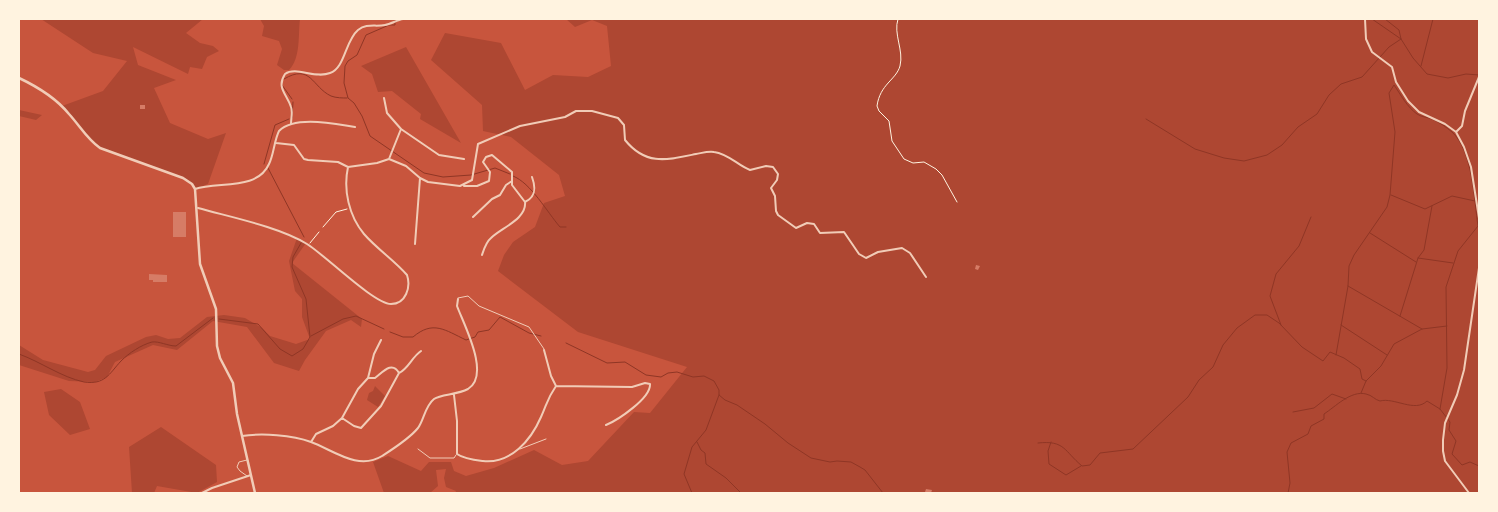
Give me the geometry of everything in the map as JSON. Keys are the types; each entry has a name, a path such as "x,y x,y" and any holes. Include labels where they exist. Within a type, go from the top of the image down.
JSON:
{"street":[{"path":"291,124 291,107 281,88 281,80 285,74 295,71 316,76 332,73 340,65 348,44 358,30 369,25 390,23 403,19"},
{"path":"418,19 427,19"},
{"path":"1365,19 1366,39 1372,52 1392,67 1396,82 1408,101 1420,112 1436,118 1456,132 1466,151 1471,166 1479,218"},
{"path":"1456,132 1462,126 1465,111 1479,77"},
{"path":"19,78 55,99 68,112 89,140 100,148 183,178 192,184 195,189 198,208 200,264 216,309 217,346 220,358 233,383 242,436 255,493"},
{"path":"384,98 386,113 401,129 439,155 464,158"},
{"path":"460,186 472,180 475,173 476,150 480,142 520,126 566,117 576,112 592,111 618,118 624,126 625,140 638,153 654,159 665,160 712,152 725,155 750,170 766,166 773,167 778,174 777,180 771,188 776,201 776,211 778,215 793,227 800,228 811,223 814,224 820,232 844,232 859,254 866,258 878,252 902,248 910,253 926,277"},
{"path":"195,189 206,185 240,183 259,176 268,167 279,131 291,124 324,122 355,126"},
{"path":"389,159 401,129"},
{"path":"276,143 294,145 304,159 330,161 348,167 377,163 389,159 406,166 420,178 437,184 460,186 477,186 489,181 490,172 484,162 486,157 490,155 493,156 511,171 514,188 525,202 523,212 504,230 490,238 482,255"},
{"path":"198,208 285,233 308,244 376,299 391,304 398,303 403,299 409,287 407,275 364,234 355,220 350,208 346,188 348,167"},
{"path":"525,202 533,198 532,177"},
{"path":"416,244 420,178"},
{"path":"473,216 492,199 500,195 506,185 512,181"},
{"path":"1469,493 1445,461 1442,451 1445,423 1458,395 1464,370 1479,268"},
{"path":"242,436 268,435 311,442 347,458 358,460 376,459 386,453 417,429 429,405 435,398 454,395 472,386 478,374 476,357 457,306 458,299"},
{"path":"311,442 316,434 333,426 342,418 358,389 368,378 374,354 381,340"},
{"path":"544,350 551,376 556,386"},
{"path":"342,418 354,426 361,428 381,406 399,373 405,369 413,356 421,351"},
{"path":"368,378 374,378 388,368 392,367 399,373"},
{"path":"556,386 632,387 645,383 650,384 649,391 628,413 606,425"},
{"path":"454,395 457,421 456,454 479,461 495,461 501,460 520,449 539,421 547,399 556,386"},
{"path":"202,493 212,488 251,475"}],"lane":[{"path":"458,299 468,296 479,306 529,327 544,350"},
{"path":"520,449 546,439"},
{"path":"418,449 430,458 454,458 456,454"},
{"path":"247,460 239,462 237,467 247,476"}],"path":[{"path":"898,19 896,30 900,46 900,65 898,71 883,87 877,106 879,111 889,121 892,141 904,159 913,163 924,162 936,169 942,175 957,202"},
{"path":"323,227 336,212 350,208"},
{"path":"308,244 319,232"}],"shaded area":[{"path":"41,19 203,19 186,33 200,43 213,46 219,51 207,57 202,69 190,67 188,74 133,47 138,65 176,80 154,88 170,123 208,139 226,133 208,184 195,189 189,181 100,148 80,128 62,106 103,91 127,61 93,53"},
{"path":"260,19 300,19 296,59 289,70 284,70 277,65 282,49 279,41 262,36 264,26"},
{"path":"566,19 1479,19 1479,493 455,493 456,491 446,487 444,478 446,469 436,470 438,486 430,493 384,493 373,462 388,456 421,471 429,462 451,462 454,471 466,476 494,468 534,450 562,465 588,461 634,412 650,413 687,367 578,332 498,271 504,255 513,242 535,227 544,203 565,196 559,175 511,137 483,131 482,105 431,60 445,33 501,43 525,90 553,75 588,77 611,66 607,26 592,20 575,27"},
{"path":"406,47 461,143 420,119 421,114 392,91 378,92 372,74 361,66"},
{"path":"19,110 42,115 36,120 19,116"},
{"path":"297,238 306,243 292,263 362,319 361,327 351,320 326,331 299,371 274,363 247,327 213,321 177,350 153,345 115,362 107,377 95,382 69,381 19,365 19,345 43,360 88,372 95,370 106,356 146,337 156,335 168,339 180,338 207,317 224,315 245,318 262,328 270,336 296,344 310,339 302,317 302,299 295,291 289,261"},
{"path":"375,386 385,396 378,407 367,400 369,393 373,391"},
{"path":"61,389 80,402 90,429 70,435 49,415 44,392"},
{"path":"161,427 216,465 217,482 197,493 157,486 154,493 132,493 129,447"}],"building":[{"path":"140,105 145,105 145,109 140,109"},
{"path":"173,212 186,212 186,237 173,237"},
{"path":"976,265 980,266 978,270 975,269"},
{"path":"149,274 167,275 167,282 153,282 153,280 149,280"},
{"path":"926,489 932,490 931,493 925,492"}],"waterway":[{"path":"395,19 395,25 389,25 366,35 357,55 348,61 345,66 344,83 348,98 354,103 362,116 370,136 424,173 443,177 471,175 495,168 510,174"},
{"path":"1372,19 1401,39"},
{"path":"1385,19 1399,30 1401,39 1413,58 1427,74 1448,78 1466,74 1479,75"},
{"path":"1421,66 1433,19"},
{"path":"1146,119 1195,149 1224,158 1244,161 1267,155 1282,145 1298,127 1317,114 1329,95 1341,84 1362,77 1389,47 1401,39"},
{"path":"284,79 293,75 306,75 331,96 337,98 347,98"},
{"path":"282,85 292,99"},
{"path":"1336,355 1348,286 1349,266 1354,255 1387,207 1390,195 1395,132 1389,93 1394,85 1404,101 1413,111 1442,125 1452,132 1459,140 1468,163 1474,190 1478,226 1458,251 1446,287 1447,368 1440,409"},
{"path":"292,118 293,102"},
{"path":"264,164 275,125 289,119"},
{"path":"268,168 304,237"},
{"path":"513,176 532,191 560,227 566,227"},
{"path":"1391,195 1425,209 1452,196 1475,201"},
{"path":"1400,316 1418,258 1424,250 1432,206"},
{"path":"1281,325 1270,296 1276,274 1299,246 1311,217"},
{"path":"1370,233 1416,262"},
{"path":"219,319 258,324 280,349 292,356 303,349 310,337 306,299 292,267 293,257 301,243"},
{"path":"1418,258 1453,263"},
{"path":"1348,286 1422,329"},
{"path":"1038,443 1054,443 1059,445 1082,466 1090,465 1100,453 1133,449 1188,397 1199,380 1213,367 1223,345 1237,328 1255,315 1267,315 1279,323 1302,347 1323,361 1330,352 1344,358 1360,369 1362,379 1366,381"},
{"path":"311,336 343,319 356,316 384,329"},
{"path":"390,332 403,337 413,337 427,329 439,328 466,340 475,337 478,332 489,330 500,317 529,333 541,336"},
{"path":"19,354 76,380 84,382 97,382 106,378 124,358 139,347 152,342 176,346 213,318"},
{"path":"1341,325 1387,355"},
{"path":"1361,393 1366,381 1381,366 1394,344 1422,329 1447,326"},
{"path":"566,343 607,363 625,362 646,375 661,377 668,373 677,372 693,377 704,376 714,381 719,390 719,395 725,400 737,405 765,424 788,443 811,458 830,462 851,462 865,470 883,493"},
{"path":"1288,493 1290,483 1287,452 1291,443 1308,434 1311,426 1324,419 1324,414 1349,397 1360,393 1380,401 1386,400 1417,406 1427,401 1440,409 1450,422 1449,430 1456,441 1452,454 1462,465 1470,462 1479,466"},
{"path":"1293,412 1314,408 1332,394 1346,399"},
{"path":"692,493 684,474 692,447 706,430 719,395"},
{"path":"697,442 701,450 705,453 706,464 726,478 741,493"},
{"path":"1051,442 1048,451 1049,464 1066,475 1081,466"}]}
